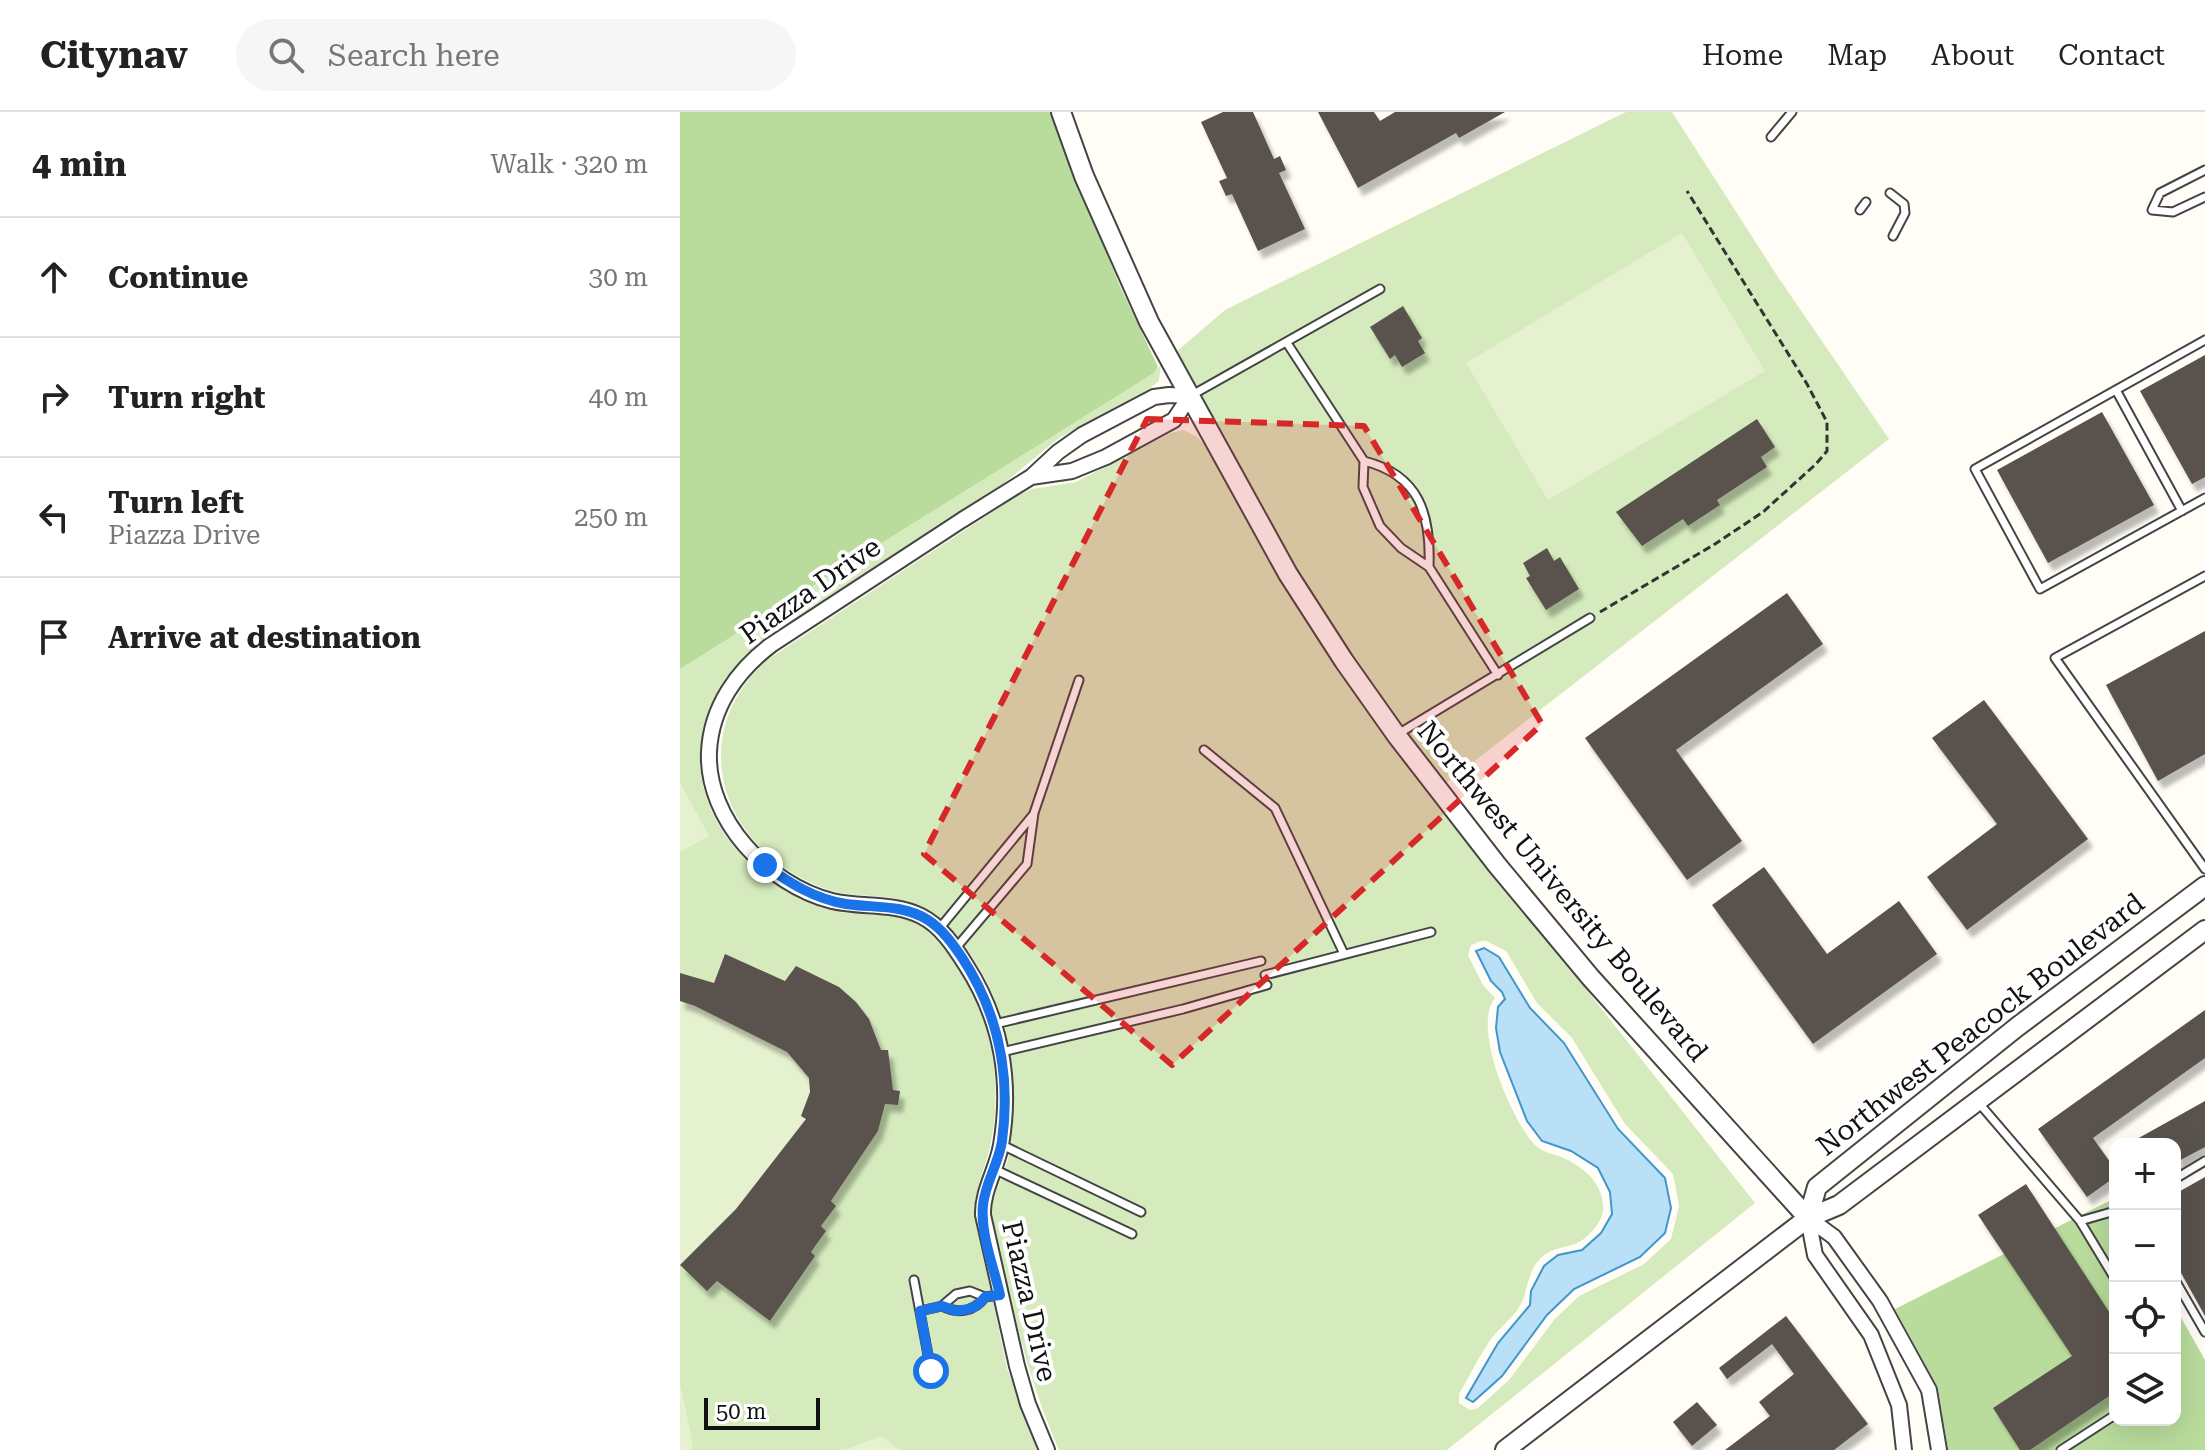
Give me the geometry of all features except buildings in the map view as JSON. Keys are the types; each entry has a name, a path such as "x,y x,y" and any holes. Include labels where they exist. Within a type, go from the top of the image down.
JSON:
{"street":[{"name":"Northwest University Boulevard","path":"1061,112 1084,176 1149,322 1288,574 1397,736 1497,865 1591,978 1808,1218"},
{"name":"Piazza Drive","path":"1031,477 1072,471 1106,457 1174,420 1190,396"},
{"name":"Piazza Drive","path":"1047,1450 1028,1404 992,1296 983,1207 1001,1145 1005,1101 1002,1052 982,992 955,949 939,929 924,917 908,911 843,903 817,896 765,865 729,823 715,794 709,758 713,728 730,687 762,651 1031,477 1070,443 1154,397 1190,396"},
{"name":"Northwest Peacock Boulevard","path":"1808,1218 1817,1187 2017,1027 2205,886"},
{"name":"Northwest Peacock Boulevard","path":"1505,1450 1808,1218 1835,1208 2205,930"},
{"path":"1808,1218 1815,1255 1871,1335 1899,1405 1904,1450"},
{"path":"1808,1218 1834,1237 1880,1301 1929,1390 1939,1450"}],"lane":[{"path":"1771,137 1792,112"},
{"path":"2205,170 2160,193 2152,210 2173,212 2205,197"},
{"path":"1890,193 1904,204 1905,213 1893,236"},
{"path":"1860,210 1866,202"},
{"path":"1190,396 1380,289"},
{"path":"2205,340 1975,469 2040,589 2205,498"},
{"path":"1287,343 1364,461 1363,487 1380,526 1401,548 1429,567 1498,675"},
{"path":"2116,390 2182,511"},
{"path":"1364,461 1380,465 1400,476 1411,489 1427,516 1429,567"},
{"path":"2205,576 2055,658 2205,869"},
{"path":"1397,736 1590,618"},
{"path":"955,949 1027,864 1034,813 1079,680"},
{"path":"1204,750 1275,808 1344,954"},
{"path":"939,929 1034,813"},
{"path":"1265,975 1431,932"},
{"path":"995,1024 1261,961"},
{"path":"1002,1052 1183,1009 1267,985"},
{"path":"1978,1101 2080,1221 2109,1269"},
{"path":"1001,1145 1141,1212"},
{"path":"2181,1175 2205,1161"},
{"path":"994,1169 1132,1234"},
{"path":"2080,1221 2109,1213"},
{"path":"914,1280 931,1371"},
{"path":"2176,1282 2205,1332"},
{"path":"920,1311 942,1306 956,1294 970,1291 992,1296"},
{"path":"942,1306 956,1311 969,1309 992,1296"},
{"path":"2061,1450 2109,1419"}],"path":[{"path":"1590,618 1763,512 1827,451 1827,422 1807,384 1687,191"}],"highlighted area":[{"path":"1147,419 1364,426 1542,724 1172,1065 924,854"}],"green space":[{"path":"680,112 1051,112 1119,284 1158,367 1154,373 680,669"},
{"path":"1626,112 1672,112 1778,277 1889,439 1445,784 1370,681 1300,573 1235,464 1175,353 1225,310"},
{"path":"1682,233 1765,371 1548,500 1466,363"},
{"path":"1161,365 1159,381 1148,390 1059,438 1003,484 751,651 722,686 709,713 701,742 702,783 711,809 741,855 785,891 809,903 844,913 898,917 917,924 945,949 980,1009 992,1054 995,1100 990,1147 977,1191 975,1217 1007,1368 1037,1450 680,1450 680,669 1154,373"},
{"path":"1183,430 1203,443 1275,570 1389,740 1755,1203 1447,1450 1059,1450 1028,1364 992,1217 995,1194 1009,1156 1012,1072 1005,1030 991,990 964,945 934,914 900,899 826,889 791,872 762,849 740,821 726,790 721,757 726,724 741,691 767,660 1017,496 1032,489 1076,482 1171,433","holes":["1486,941 1506,951 1537,1003 1572,1038 1625,1124 1673,1174 1679,1206 1671,1239 1644,1264 1579,1296 1554,1320 1509,1380 1478,1408 1470,1410 1459,1403 1459,1394 1489,1342 1521,1304 1535,1265 1548,1253 1586,1237 1597,1225 1603,1211 1600,1192 1591,1177 1569,1161 1537,1146 1525,1132 1506,1095 1497,1073 1488,1030 1489,1012 1495,998 1483,985 1468,955 1471,945"]},
{"path":"680,783 709,836 680,852"},
{"path":"725,954 785,981 796,966 850,997 869,1020 881,1050 888,1050 893,1089 900,1091 898,1105 885,1104 878,1131 831,1201 836,1206 821,1226 826,1231 811,1252 815,1256 770,1321 717,1281 707,1291 680,1265 680,973 697,978 689,1004 704,1009"},
{"path":"2109,1201 2109,1426 2181,1426 2181,1318 2205,1360 2205,1450 1948,1450 1938,1388 1895,1309"},
{"path":"680,1383 693,1445 689,1450 680,1450"},
{"path":"882,1436 899,1450 844,1450"}],"water":[{"path":"1484,948 1499,957 1530,1008 1564,1043 1618,1129 1665,1178 1671,1208 1665,1233 1640,1257 1574,1289 1547,1315 1502,1376 1473,1402 1466,1398 1498,1343 1530,1305 1531,1291 1544,1266 1558,1255 1582,1250 1601,1233 1612,1214 1610,1192 1598,1168 1571,1151 1542,1141 1527,1121 1500,1052 1496,1028 1498,1007 1505,999 1491,981 1476,951"}],"route":[{"path":"765,865 807,892 827,899 899,909 918,914 929,921 948,939 965,962 995,1024 1002,1052 1005,1101 1001,1145 983,1207 1000,1295 985,1297 978,1305 960,1311 942,1306 920,1311 931,1371"}]}
